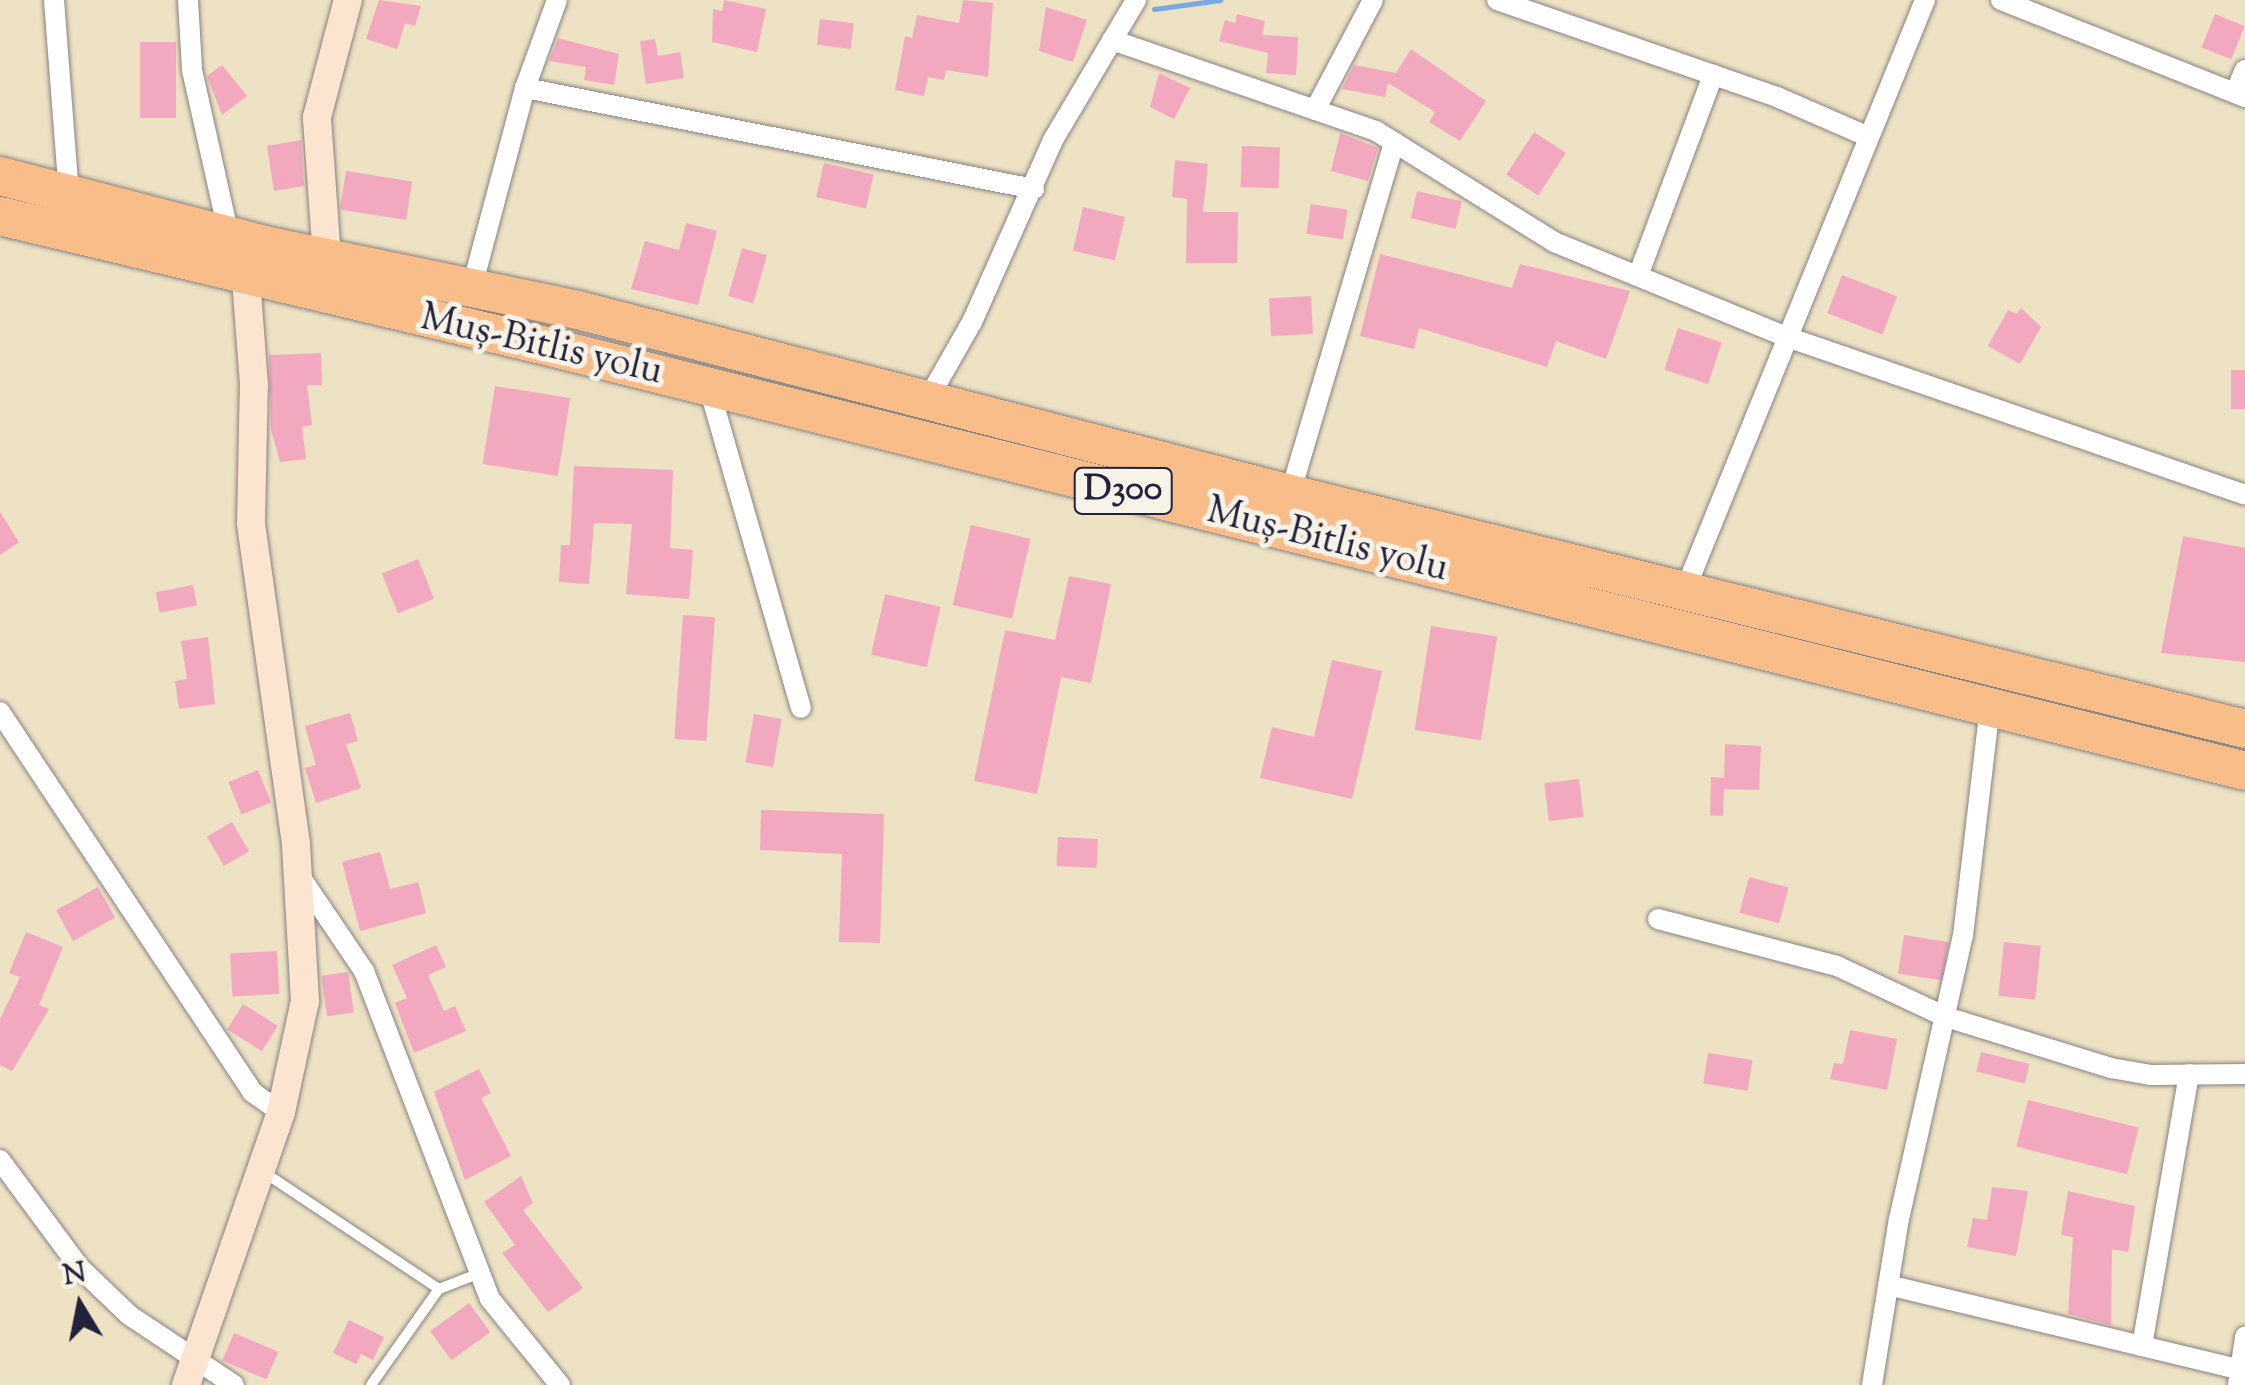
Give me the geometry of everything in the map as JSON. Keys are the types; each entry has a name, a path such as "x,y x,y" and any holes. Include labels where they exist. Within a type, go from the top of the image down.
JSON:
{"highway":[{"name":"Muş-Bitlis yolu","path":"0,176 246,240 472,287 703,342 1290,494 2245,730"},
{"name":"Muş-Bitlis yolu","path":"0,216 331,299 708,386 2245,771"}],"street":[{"path":"54,0 69,194"},
{"path":"186,1385 281,1112 304,1001 298,873 251,522 254,385 246,240 192,70 188,0"},
{"path":"331,299 317,117 348,0"},
{"path":"472,287 525,88 556,0"},
{"path":"928,399 1034,188 1052,140 1136,0"},
{"path":"1315,110 1373,0"},
{"path":"1497,0 1713,75 1869,137"},
{"path":"1686,590 1925,0"},
{"path":"2001,0 2240,95 2245,70"},
{"path":"1112,40 1315,110 1394,142 1554,242 1787,337 2245,495"},
{"path":"1638,276 1713,75"},
{"path":"525,88 1034,188"},
{"path":"1290,494 1394,142"},
{"path":"703,342 708,386 801,708"},
{"path":"1872,1385 1888,1285 1946,1017 1990,707"},
{"path":"0,712 252,1092 281,1112"},
{"path":"298,873 364,971 490,1299 560,1385"},
{"path":"1658,919 1837,966 1946,1017 2111,1068 2245,1074"},
{"path":"2142,1346 2189,1074"},
{"path":"0,1160 80,1268 128,1315 197,1356 234,1385"},
{"path":"1888,1285 2142,1346 2241,1375 2245,1337"}],"lane":[{"path":"262,1171 439,1289"},
{"path":"370,1385 439,1289 480,1273"}],"building":[{"path":"379,0 421,6 415,26 405,23 397,49 366,39"},
{"path":"724,0 766,9 757,52 712,42 713,9 722,11"},
{"path":"963,0 993,3 988,77 946,70 944,80 928,77 924,96 895,90 905,36 912,38 917,15 959,23"},
{"path":"1046,7 1087,20 1073,62 1039,51"},
{"path":"1237,14 1265,21 1262,35 1298,37 1296,75 1266,73 1268,53 1219,41 1225,20 1235,23"},
{"path":"2215,14 2245,26 2231,59 2202,47"},
{"path":"820,19 854,23 851,49 817,45"},
{"path":"558,38 619,54 614,85 584,80 586,67 549,61"},
{"path":"655,39 658,56 680,52 684,78 646,84 640,41"},
{"path":"140,42 176,42 176,118 140,118"},
{"path":"1411,49 1486,101 1460,141 1429,122 1435,112 1388,83 1385,97 1342,89 1354,65 1396,73"},
{"path":"222,65 247,96 222,115 207,76"},
{"path":"1159,73 1190,88 1174,119 1150,107"},
{"path":"1534,132 1566,153 1538,195 1506,175"},
{"path":"1340,133 1378,148 1368,181 1331,171"},
{"path":"301,140 304,186 274,191 267,146"},
{"path":"1242,146 1280,147 1279,188 1241,187"},
{"path":"1175,160 1208,164 1203,212 1238,212 1237,263 1186,263 1187,199 1172,197"},
{"path":"824,163 874,174 866,209 816,197"},
{"path":"346,171 412,181 406,220 340,210"},
{"path":"1417,191 1462,201 1456,229 1411,218"},
{"path":"1311,204 1348,210 1343,239 1306,234"},
{"path":"1083,207 1125,217 1115,261 1073,251"},
{"path":"686,223 717,231 698,305 631,289 645,241 679,250"},
{"path":"742,248 767,255 753,303 728,296"},
{"path":"1380,254 1512,288 1520,264 1630,291 1606,359 1556,341 1547,367 1419,328 1414,349 1360,336"},
{"path":"1842,275 1897,296 1882,334 1827,313"},
{"path":"1311,296 1313,334 1271,336 1269,298"},
{"path":"2021,308 2041,327 2020,364 1988,346 2008,310 2017,314"},
{"path":"1678,328 1722,342 1708,384 1664,370"},
{"path":"321,353 322,385 307,385 312,425 302,427 306,459 280,462 271,430 269,355"},
{"path":"2231,370 2245,370 2245,409 2231,409"},
{"path":"495,386 570,398 558,476 483,464"},
{"path":"574,466 673,470 670,548 693,550 689,599 626,594 632,524 594,523 589,584 559,582 561,545 570,545"},
{"path":"0,512 19,542 0,555"},
{"path":"971,525 1030,539 1012,619 953,605"},
{"path":"2183,536 2245,548 2245,662 2161,653"},
{"path":"418,559 434,599 398,613 382,574"},
{"path":"1069,576 1111,584 1091,683 1061,677 1037,794 974,781 1005,630 1055,640"},
{"path":"193,585 197,606 160,613 156,592"},
{"path":"885,594 941,607 927,667 871,654"},
{"path":"683,615 715,617 706,741 674,739"},
{"path":"1431,626 1497,636 1481,740 1415,730"},
{"path":"208,637 215,704 179,709 175,681 187,679 181,641"},
{"path":"1332,660 1382,671 1352,799 1260,778 1272,727 1314,737"},
{"path":"350,713 358,741 346,744 361,788 316,803 305,768 316,765 305,726"},
{"path":"754,714 782,719 773,767 745,762"},
{"path":"1725,744 1761,746 1759,790 1724,789 1723,816 1710,815 1711,777 1724,778"},
{"path":"258,770 271,802 241,814 228,782"},
{"path":"1579,779 1584,817 1549,821 1544,783"},
{"path":"761,810 884,814 880,943 839,942 842,854 760,850"},
{"path":"232,822 249,851 224,866 207,837"},
{"path":"1058,837 1098,839 1096,868 1056,866"},
{"path":"380,852 390,889 418,882 426,913 360,931 342,862"},
{"path":"1749,877 1789,888 1779,923 1739,913"},
{"path":"98,887 115,918 73,941 56,910"},
{"path":"26,932 63,947 39,1005 49,1009 12,1071 0,1065 0,1019 20,977 9,973"},
{"path":"1904,935 1948,942 1942,981 1898,974"},
{"path":"2004,942 2041,946 2035,1000 1998,996"},
{"path":"436,945 446,967 428,975 444,1011 455,1006 466,1031 414,1053 395,1003 407,998 392,965"},
{"path":"277,951 279,994 232,996 230,953"},
{"path":"348,972 354,1013 327,1016 321,976"},
{"path":"243,1004 278,1026 262,1051 227,1029"},
{"path":"1850,1030 1897,1039 1887,1090 1830,1079 1834,1063 1843,1064"},
{"path":"1981,1052 2030,1064 2025,1084 1976,1071"},
{"path":"1708,1053 1752,1060 1748,1091 1703,1084"},
{"path":"479,1069 491,1093 481,1098 511,1156 465,1180 434,1092"},
{"path":"2028,1100 2139,1128 2127,1174 2016,1147"},
{"path":"521,1176 533,1203 523,1210 583,1288 548,1312 502,1253 515,1245 484,1202"},
{"path":"1992,1187 2028,1191 2016,1256 1967,1247 1973,1218 1987,1220"},
{"path":"2068,1191 2135,1206 2128,1252 2112,1249 2111,1325 2068,1314 2073,1237 2061,1235"},
{"path":"469,1303 490,1332 451,1360 430,1331"},
{"path":"349,1320 384,1337 373,1360 361,1354 356,1364 333,1353"},
{"path":"234,1333 278,1352 266,1379 222,1361"}],"waterway":[{"path":"1154,9 1220,0"}]}
